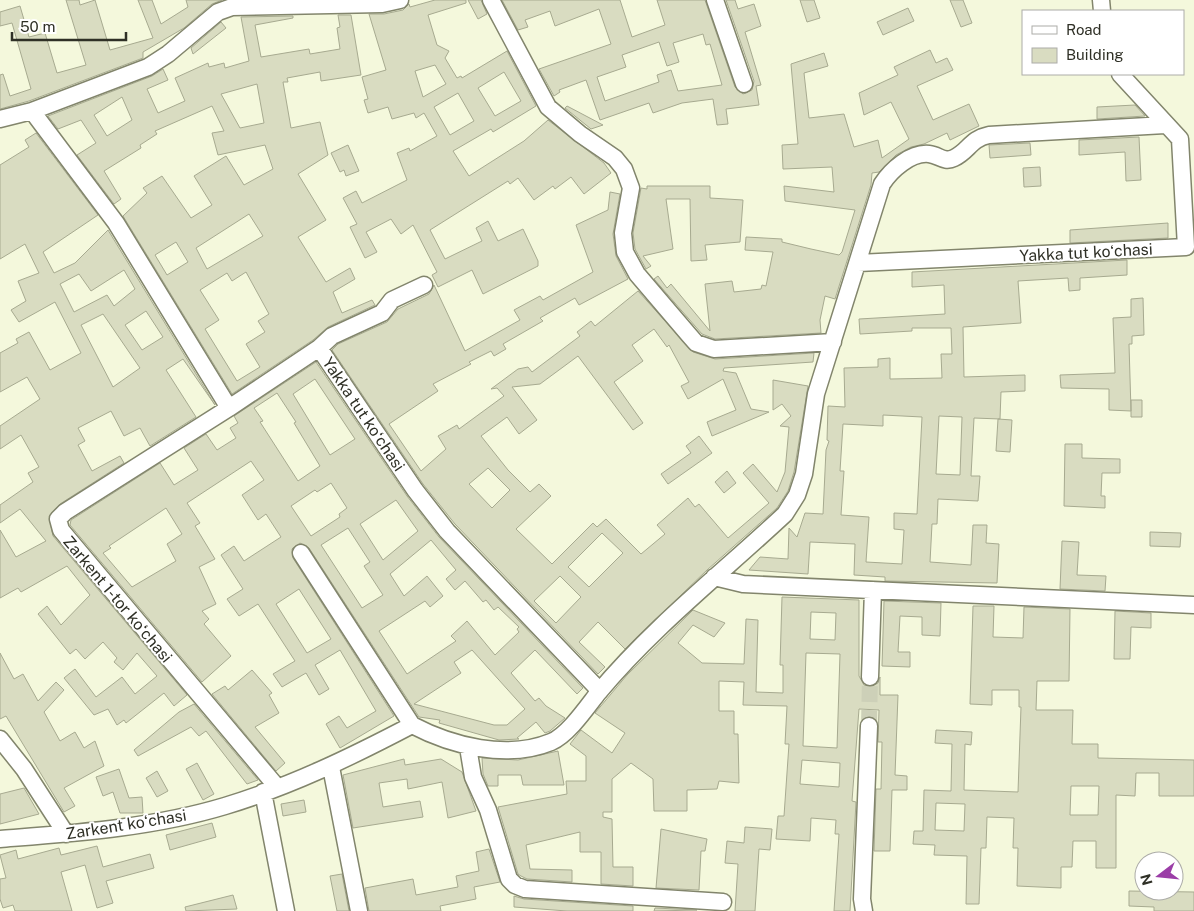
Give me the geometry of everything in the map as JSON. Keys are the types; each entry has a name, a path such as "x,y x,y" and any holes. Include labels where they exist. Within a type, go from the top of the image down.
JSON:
{"street":[{"path":"0,120 32,111 148,67 168,54 218,12 232,7 400,0"},
{"path":"491,0 548,107 580,134 615,158 624,169 631,188 623,233 625,252 637,274 689,336 700,345 714,348 833,342"},
{"path":"716,0 744,84"},
{"name":"Yakka tut koʻchasi","path":"858,263 1186,247 1188,147 1121,75"},
{"path":"32,111 116,223 229,408"},
{"path":"300,553 412,725 436,738 468,747 535,748 554,741 570,726 672,614 785,514 797,495 808,458 816,394 882,184 894,169 918,155 926,154 947,160 956,157 973,140 989,135 1166,125"},
{"path":"319,348 332,336 382,313 392,300 424,285"},
{"name":"Yakka tut koʻchasi","path":"229,408 319,348 415,490 447,531 600,691"},
{"name":"Zarkent 1-tor koʻchasi","path":"229,408 60,515 58,524 270,790"},
{"path":"714,578 743,584 1190,605"},
{"path":"870,677 873,590"},
{"name":"Zarkent koʻchasi","path":"0,839 66,834 147,824 224,806 331,767 412,725"},
{"path":"864,911 862,900 869,726"},
{"path":"0,739 24,769 66,834"},
{"path":"468,747 473,777 488,810 509,879 515,885 525,889 723,902"},
{"path":"331,767 359,911"},
{"path":"270,790 286,911"}],"building":[{"path":"66,0 79,0 80,5 95,0 110,50 153,38 138,0 152,0 161,24 188,7 186,0 222,0 212,4 184,28 143,52 143,58 29,101 0,109 0,75 3,74 10,96 31,89 12,23 0,26 0,12 20,6 29,37 45,33 57,73 86,65"},
{"path":"435,0 466,0 466,3 428,15 437,45 449,51 445,58 457,78 461,76 462,78 507,51 536,106 493,132 491,129 453,151 469,176 524,141 548,120 604,163 611,173 584,194 571,177 555,189 553,186 534,200 518,178 510,184 508,181 430,230 445,259 482,241 476,228 488,221 498,241 523,229 538,261 538,266 483,294 472,270 438,287 432,275 437,272 413,225 401,234 391,219 366,232 377,252 365,258 350,227 357,224 343,198 356,191 362,203 407,180 397,153 409,148 410,151 437,136 424,113 416,118 414,113 392,119 388,107 368,113 364,100 368,99 362,77 386,70 369,14 384,14 403,10 409,4 410,7","holes":["435,65 446,84 423,97 415,71","504,72 521,101 495,116 478,88","458,93 474,121 450,135 434,107"]},
{"path":"468,0 481,0 487,14 478,19"},
{"path":"502,0 620,0 632,37 665,25 657,0 705,0 735,87 743,94 752,90 754,81 726,0 735,0 738,9 754,4 761,26 745,32 761,85 756,86 759,105 726,109 728,124 717,125 713,99 682,103 653,113 649,103 600,120 586,80 559,90 560,92 554,96 539,69 611,44 599,9 555,26 550,11 525,20 528,27 518,30","holes":["703,34 706,45 710,44 722,85 678,91 671,70 657,75 659,82 605,101 597,77 626,67 622,55 659,42 667,66 679,62 673,43"]},
{"path":"800,0 814,0 820,18 807,22"},
{"path":"950,0 963,0 972,23 961,27"},
{"path":"908,8 914,21 883,35 877,22"},
{"path":"338,15 351,15 361,75 321,81 320,72 287,78 288,82 283,82 291,128 320,122 328,155 298,174 326,220 298,237 326,282 350,268 355,279 333,292 342,313 372,300 375,305 328,327 313,340 232,394 123,216 147,193 143,188 162,176 191,218 212,205 194,176 226,156 244,185 273,169 265,145 218,155 212,133 224,131 212,106 155,131 157,134 140,145 141,148 104,171 121,199 114,204 77,155 96,143 81,120 58,129 48,116 152,76 163,69 168,80 147,89 158,113 185,101 175,78 208,63 209,67 224,63 225,68 249,61 241,17 293,16 293,18 255,25 261,57 309,49 310,54 340,49 337,28 340,27","holes":["257,84 264,123 240,128 221,94","122,97 132,120 107,136 94,115","249,214 263,236 207,269 196,248","176,242 188,262 167,275 155,255","246,272 269,314 258,321 265,332 246,344 260,367 237,381 205,329 219,320 200,290 227,273 232,281"]},
{"path":"221,22 226,28 193,54 191,48"},
{"path":"930,50 936,63 947,58 953,70 917,86 933,120 969,104 979,126 950,140 947,133 924,144 911,147 896,155 879,172 872,173 871,185 835,299 825,296 820,320 821,333 715,339 702,334 654,279 658,276 667,288 671,284 710,331 705,284 732,281 734,292 761,289 762,285 766,286 773,252 745,250 746,237 782,239 782,242 811,249 839,255 842,252 855,210 785,201 784,186 834,192 832,167 783,169 782,145 798,144 791,64 824,53 828,66 804,73 809,118 844,114 854,147 878,140 882,158 909,139 891,102 864,115 859,93 898,75 894,67"},
{"path":"1135,105 1145,116 1097,119 1097,107"},
{"path":"567,106 603,125 591,129 565,108"},
{"path":"36,133 98,215 43,252 54,273 75,263 108,230 215,405 183,359 166,370 196,417 150,446 140,428 124,436 111,411 78,428 85,441 78,445 92,471 120,456 124,463 60,504 49,516 53,536 187,695 174,706 164,693 126,723 124,720 117,725 108,709 94,715 64,678 75,669 96,697 122,677 135,694 157,676 137,653 123,670 114,662 117,658 103,642 85,659 76,649 70,654 38,614 47,606 61,625 90,595 67,566 21,592 18,588 0,598 0,530 16,557 46,541 20,509 0,523 0,505 33,482 28,473 39,467 21,435 0,449 0,426 40,399 27,377 0,392 0,353 18,343 16,339 29,332 50,370 81,353 55,302 19,322 11,310 26,301 18,281 39,273 25,244 0,259 0,165 29,147 25,140","holes":["124,270 135,289 114,306 107,295 74,312 60,284 79,274 91,291","146,311 163,337 142,350 125,325","103,314 140,368 113,387 81,325"]},
{"path":"1139,137 1141,180 1126,181 1125,152 1079,155 1079,140"},
{"path":"1030,143 1031,155 990,158 989,145"},
{"path":"348,145 359,171 346,176 344,170 340,172 331,153"},
{"path":"1040,167 1041,186 1024,187 1023,168"},
{"path":"647,186 710,186 710,198 743,200 740,242 705,245 707,260 691,261 690,199 666,199 673,249 643,256 651,266 646,269 635,249 633,233 641,188 647,189"},
{"path":"610,192 620,194 613,234 616,256 628,279 579,305 575,298 540,318 543,321 503,344 506,349 494,356 491,351 433,384 438,391 389,424 421,471 446,449 438,436 457,425 459,429 504,396 497,388 491,389 518,369 528,367 532,372 580,336 577,332 591,321 595,326 638,291 693,352 715,359 814,353 813,362 724,368 723,371 736,373 751,409 769,412 712,436 707,422 736,410 723,379 688,399 681,386 689,382 669,345 667,347 654,329 632,345 643,361 614,382 643,423 633,430 578,356 540,384 512,387 537,420 519,434 507,417 481,436 508,470 530,492 539,484 551,496 516,529 552,564 593,523 597,527 606,519 641,554 665,534 657,525 688,498 695,507 699,504 728,538 769,503 743,473 753,464 777,492 785,472 789,427 780,426 791,416 782,404 773,410 773,380 808,386 794,472 788,491 777,508 707,570 625,649 598,622 579,642 605,667 598,674 455,524 423,484 332,350 338,344 387,322 398,309 429,294 434,285 465,351 520,320 514,310 540,296 543,300 593,272 576,225 608,210","holes":["488,468 510,490 492,508 469,484","602,533 623,553 589,587 568,567","560,576 581,597 556,623 534,601"]},
{"path":"1168,223 1168,238 1070,243 1070,230"},
{"path":"1127,260 1127,275 1080,278 1080,290 1069,291 1068,278 1018,281 1021,323 963,327 964,377 1025,375 1025,391 1001,392 1000,419 974,418 971,476 980,476 978,501 938,499 937,524 932,524 930,562 971,565 973,525 987,525 986,543 999,544 997,583 885,581 885,577 854,575 855,544 810,542 808,574 749,570 760,557 788,559 789,528 797,537 805,513 823,514 826,450 829,441 827,440 828,406 845,407 844,368 878,367 878,359 890,358 890,379 942,378 941,354 952,354 951,328 912,328 912,331 860,334 859,319 945,314 944,285 912,287 912,272","holes":["883,415 922,417 917,514 894,513 894,529 904,530 902,564 866,562 869,517 841,515 844,471 840,471 843,424 883,426","939,416 962,417 960,475 936,474"]},
{"path":"1143,298 1144,335 1132,336 1132,344 1129,344 1131,411 1109,410 1109,389 1061,388 1060,375 1115,373 1113,318 1131,317 1131,299"},
{"path":"316,362 407,496 439,537 583,688 577,694 535,650 511,673 535,701 539,698 546,706 565,718 545,733 536,722 517,738 519,739 499,740 439,723 440,720 419,717 309,548 300,543 292,549 293,558 394,716 340,748 326,724 339,716 347,728 376,711 340,650 315,665 329,689 319,695 306,673 282,687 273,674 295,661 258,604 239,616 227,599 243,589 221,555 234,546 244,561 281,537 266,514 258,520 242,495 264,480 251,461 187,503 200,523 195,526 215,559 199,567 216,604 202,611 209,619 204,624 231,656 202,682 70,525 71,520 160,463 174,485 198,470 184,448 206,434 217,450 236,438 230,428 238,423 234,416","holes":["315,379 355,439 330,455 293,394","277,393 296,422 294,423 320,466 298,481 260,422 263,421 254,408","331,483 347,508 339,514 340,517 311,536 291,506 315,490 317,492","396,500 418,531 383,560 360,524","166,508 182,534 167,544 176,561 132,587 103,553 111,548 109,546","348,528 370,562 364,566 383,595 362,608 321,545","431,540 456,570 446,579 455,590 465,581 483,602 486,600 494,610 498,607 519,627 517,629 519,632 495,655 467,621 451,636 456,641 407,674 379,631 425,601 430,607 443,596 427,576 404,596 390,574","299,589 331,639 307,653 276,604","472,650 525,709 507,725 494,725 414,704 461,673 454,662"]},
{"path":"1131,400 1142,400 1142,417 1131,417"},
{"path":"998,419 1012,420 1010,452 996,451"},
{"path":"699,436 712,453 668,484 661,474 691,453 686,446"},
{"path":"1065,444 1082,444 1082,458 1120,459 1120,473 1102,473 1101,496 1105,496 1105,508 1064,506"},
{"path":"727,471 736,483 724,493 715,482"},
{"path":"1150,532 1181,533 1180,547 1150,546"},
{"path":"1062,541 1079,542 1077,575 1106,576 1105,591 1060,589"},
{"path":"782,597 859,600 859,676 864,685 870,687 878,683 880,677 880,695 898,695 895,775 907,776 907,790 892,790 890,851 874,851 876,789 881,789 882,742 878,742 879,710 859,709 852,801 856,802 850,911 834,911 839,834 835,834 836,820 811,818 810,841 776,839 778,816 784,816 789,744 785,744 787,706 743,705 744,682 719,681 719,711 734,711 734,734 738,734 739,783 719,781 717,789 687,790 687,811 654,811 653,779 631,763 612,779 612,812 603,812 603,817 612,819 613,867 633,867 633,886 601,884 601,852 580,852 580,832 526,845 530,869 572,870 572,882 527,879 518,874 498,807 567,794 566,781 586,781 586,756 570,744 581,730 612,753 625,733 595,713 627,675 693,610 725,623 714,637 693,625 678,643 702,663 744,664 746,619 758,620 756,692 783,693 783,665 780,665","holes":["811,612 836,613 835,640 810,639","806,653 840,654 837,748 803,746","802,760 840,763 839,787 800,784"]},
{"path":"884,601 941,603 940,636 922,635 922,617 900,616 898,652 910,652 910,667 882,666"},
{"path":"973,606 994,606 993,637 1023,638 1024,607 1070,609 1069,681 1037,681 1036,710 1073,710 1072,744 1098,744 1098,758 1194,760 1194,796 1159,796 1159,773 1136,773 1135,796 1116,795 1116,868 1096,868 1096,841 1073,841 1072,867 1061,867 1061,888 1017,886 1018,848 1013,848 1014,818 987,817 986,848 981,848 979,904 966,904 967,856 934,855 935,845 913,844 914,831 923,831 924,790 951,791 952,744 935,743 936,730 972,732 971,745 965,744 964,790 1018,792 1021,707 1019,707 1019,690 992,690 992,705 970,704","holes":["1071,786 1099,786 1098,815 1070,815","936,803 965,804 964,831 935,830"]},
{"path":"1115,611 1151,613 1151,628 1131,627 1130,659 1114,659"},
{"path":"0,653 14,679 23,674 38,701 56,682 64,690 44,712 60,741 75,732 84,748 95,741 104,766 64,788 75,806 64,812 6,716 0,719"},
{"path":"252,670 272,693 269,695 279,713 255,727 285,763 276,771 212,694 225,686 228,690"},
{"path":"194,704 258,780 247,784 206,731 199,736 191,727 138,756 134,750 179,712"},
{"path":"558,751 564,785 523,785 521,775 498,775 498,786 488,786 483,774 482,758 518,760"},
{"path":"404,759 405,765 441,759 462,772 476,811 448,818 442,782 408,789 407,779 379,783 383,807 420,801 423,817 353,828 343,775"},
{"path":"197,763 214,794 203,800 186,769"},
{"path":"119,769 129,798 142,797 143,813 120,813 113,792 103,796 96,777"},
{"path":"157,771 168,791 157,797 146,778"},
{"path":"24,788 39,814 0,824 0,794"},
{"path":"304,800 306,812 283,816 281,804"},
{"path":"212,823 216,837 170,850 166,835"},
{"path":"745,827 772,829 770,850 759,849 755,911 735,911 738,864 725,863 727,841 744,843"},
{"path":"661,829 707,839 705,851 701,851 699,890 656,888"},
{"path":"97,846 103,867 150,854 154,868 106,881 113,903 97,908 85,865 61,872 72,911 15,911 13,905 3,908 0,899 0,879 6,878 0,855 16,850 18,859 59,848 61,855"},
{"path":"489,849 500,882 474,887 476,899 440,906 441,911 369,911 365,888 413,879 416,895 458,887 456,876 479,871 476,852"},
{"path":"342,874 349,911 337,911 330,876"},
{"path":"1129,891 1134,891 1134,901 1184,901 1184,892 1194,892 1194,911 1154,911 1154,907 1129,906"},
{"path":"233,895 237,909 186,911 185,907"},
{"path":"514,896 524,899 633,906 633,911 567,911 514,907"},
{"path":"655,908 697,910 654,911"}],"tunnel":[{"path":"869,726 870,677"}]}
